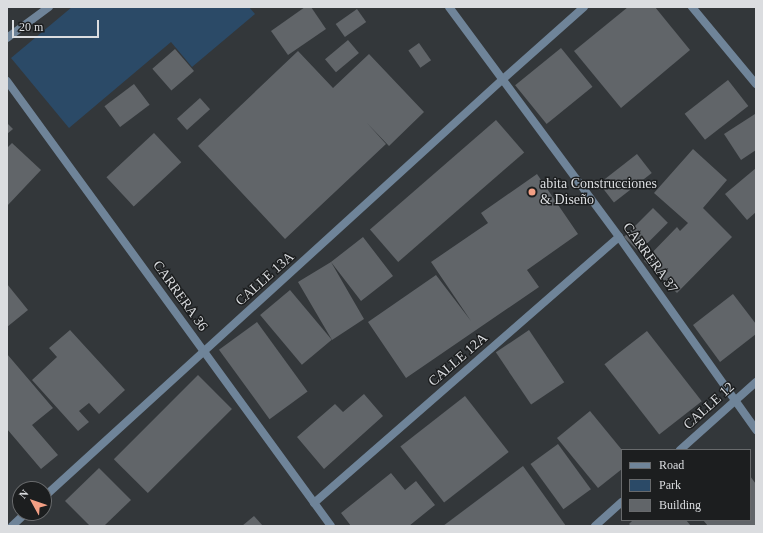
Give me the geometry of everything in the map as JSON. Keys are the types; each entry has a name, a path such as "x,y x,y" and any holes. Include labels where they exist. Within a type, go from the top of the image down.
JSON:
{"street":[{"path":"7,38 49,7"},
{"name":"CARRERA 37","path":"449,7 619,237 756,430"},
{"name":"CALLE 13A","path":"52,490 584,7"},
{"path":"692,7 756,84"},
{"name":"CARRERA 36","path":"7,81 331,526"},
{"name":"CALLE 12A","path":"314,503 619,237"},
{"name":"CALLE 12","path":"681,449 756,382"},
{"path":"595,526 621,503"}],"green space":[{"path":"72,7 249,7 255,14 192,67 171,42 69,128 11,58"}],"building":[{"path":"305,7 311,7 326,29 288,55 271,31"},
{"path":"628,7 655,7 690,50 621,108 574,51"},
{"path":"357,9 366,22 345,37 336,24"},
{"path":"348,40 359,53 336,72 325,59"},
{"path":"419,43 431,60 420,68 408,50"},
{"path":"561,48 592,87 547,124 515,85"},
{"path":"175,49 194,71 171,91 152,69"},
{"path":"298,51 333,88 369,54 424,112 389,146 367,123 386,144 285,239 198,146"},
{"path":"728,80 748,106 705,140 685,114"},
{"path":"134,84 150,105 120,127 104,106"},
{"path":"200,98 210,109 187,130 177,119"},
{"path":"755,114 756,150 741,160 724,134"},
{"path":"496,120 524,152 398,262 370,230"},
{"path":"7,123 13,129 7,134"},
{"path":"154,133 181,162 134,207 106,177"},
{"path":"12,143 41,170 7,206 7,148"},
{"path":"693,149 727,180 703,208 732,237 677,293 644,261 677,227 680,231 688,223 654,193"},
{"path":"637,154 652,173 614,202 599,184"},
{"path":"756,168 756,212 747,220 725,194"},
{"path":"537,174 578,234 527,270 539,287 406,378 368,322 436,275 471,321 431,262 488,223 481,213"},
{"path":"653,208 668,223 639,252 624,237"},
{"path":"363,237 393,276 361,301 331,262"},
{"path":"331,262 364,319 332,340 298,282"},
{"path":"7,284 28,310 7,327"},
{"path":"290,290 332,340 302,365 260,315"},
{"path":"733,294 756,324 756,334 720,362 693,325"},
{"path":"257,322 308,392 270,419 219,350"},
{"path":"70,330 125,390 99,414 89,403 79,411 89,422 78,431 32,380 57,357 49,348"},
{"path":"529,330 564,382 531,405 496,352"},
{"path":"647,331 702,401 659,434 604,364"},
{"path":"7,354 53,408 32,425 58,455 41,469 7,429"},
{"path":"198,375 232,409 148,493 114,459"},
{"path":"364,394 383,416 324,469 297,437 335,404 343,412"},
{"path":"465,396 509,452 444,502 400,446"},
{"path":"590,411 621,449 621,470 598,488 557,438"},
{"path":"558,444 591,489 563,509 530,464"},
{"path":"523,466 566,526 443,526"},
{"path":"99,468 131,500 104,526 90,526 65,501"},
{"path":"391,473 405,490 416,481 435,505 409,526 351,526 341,513"},
{"path":"751,477 756,484 756,526 708,526 704,521 751,521"},
{"path":"254,516 263,526 242,526"},
{"path":"632,521 687,521 691,526 631,526 629,524"}],"place":[{"name":"abita Construcciones & Diseño","path":"532,192"}]}
